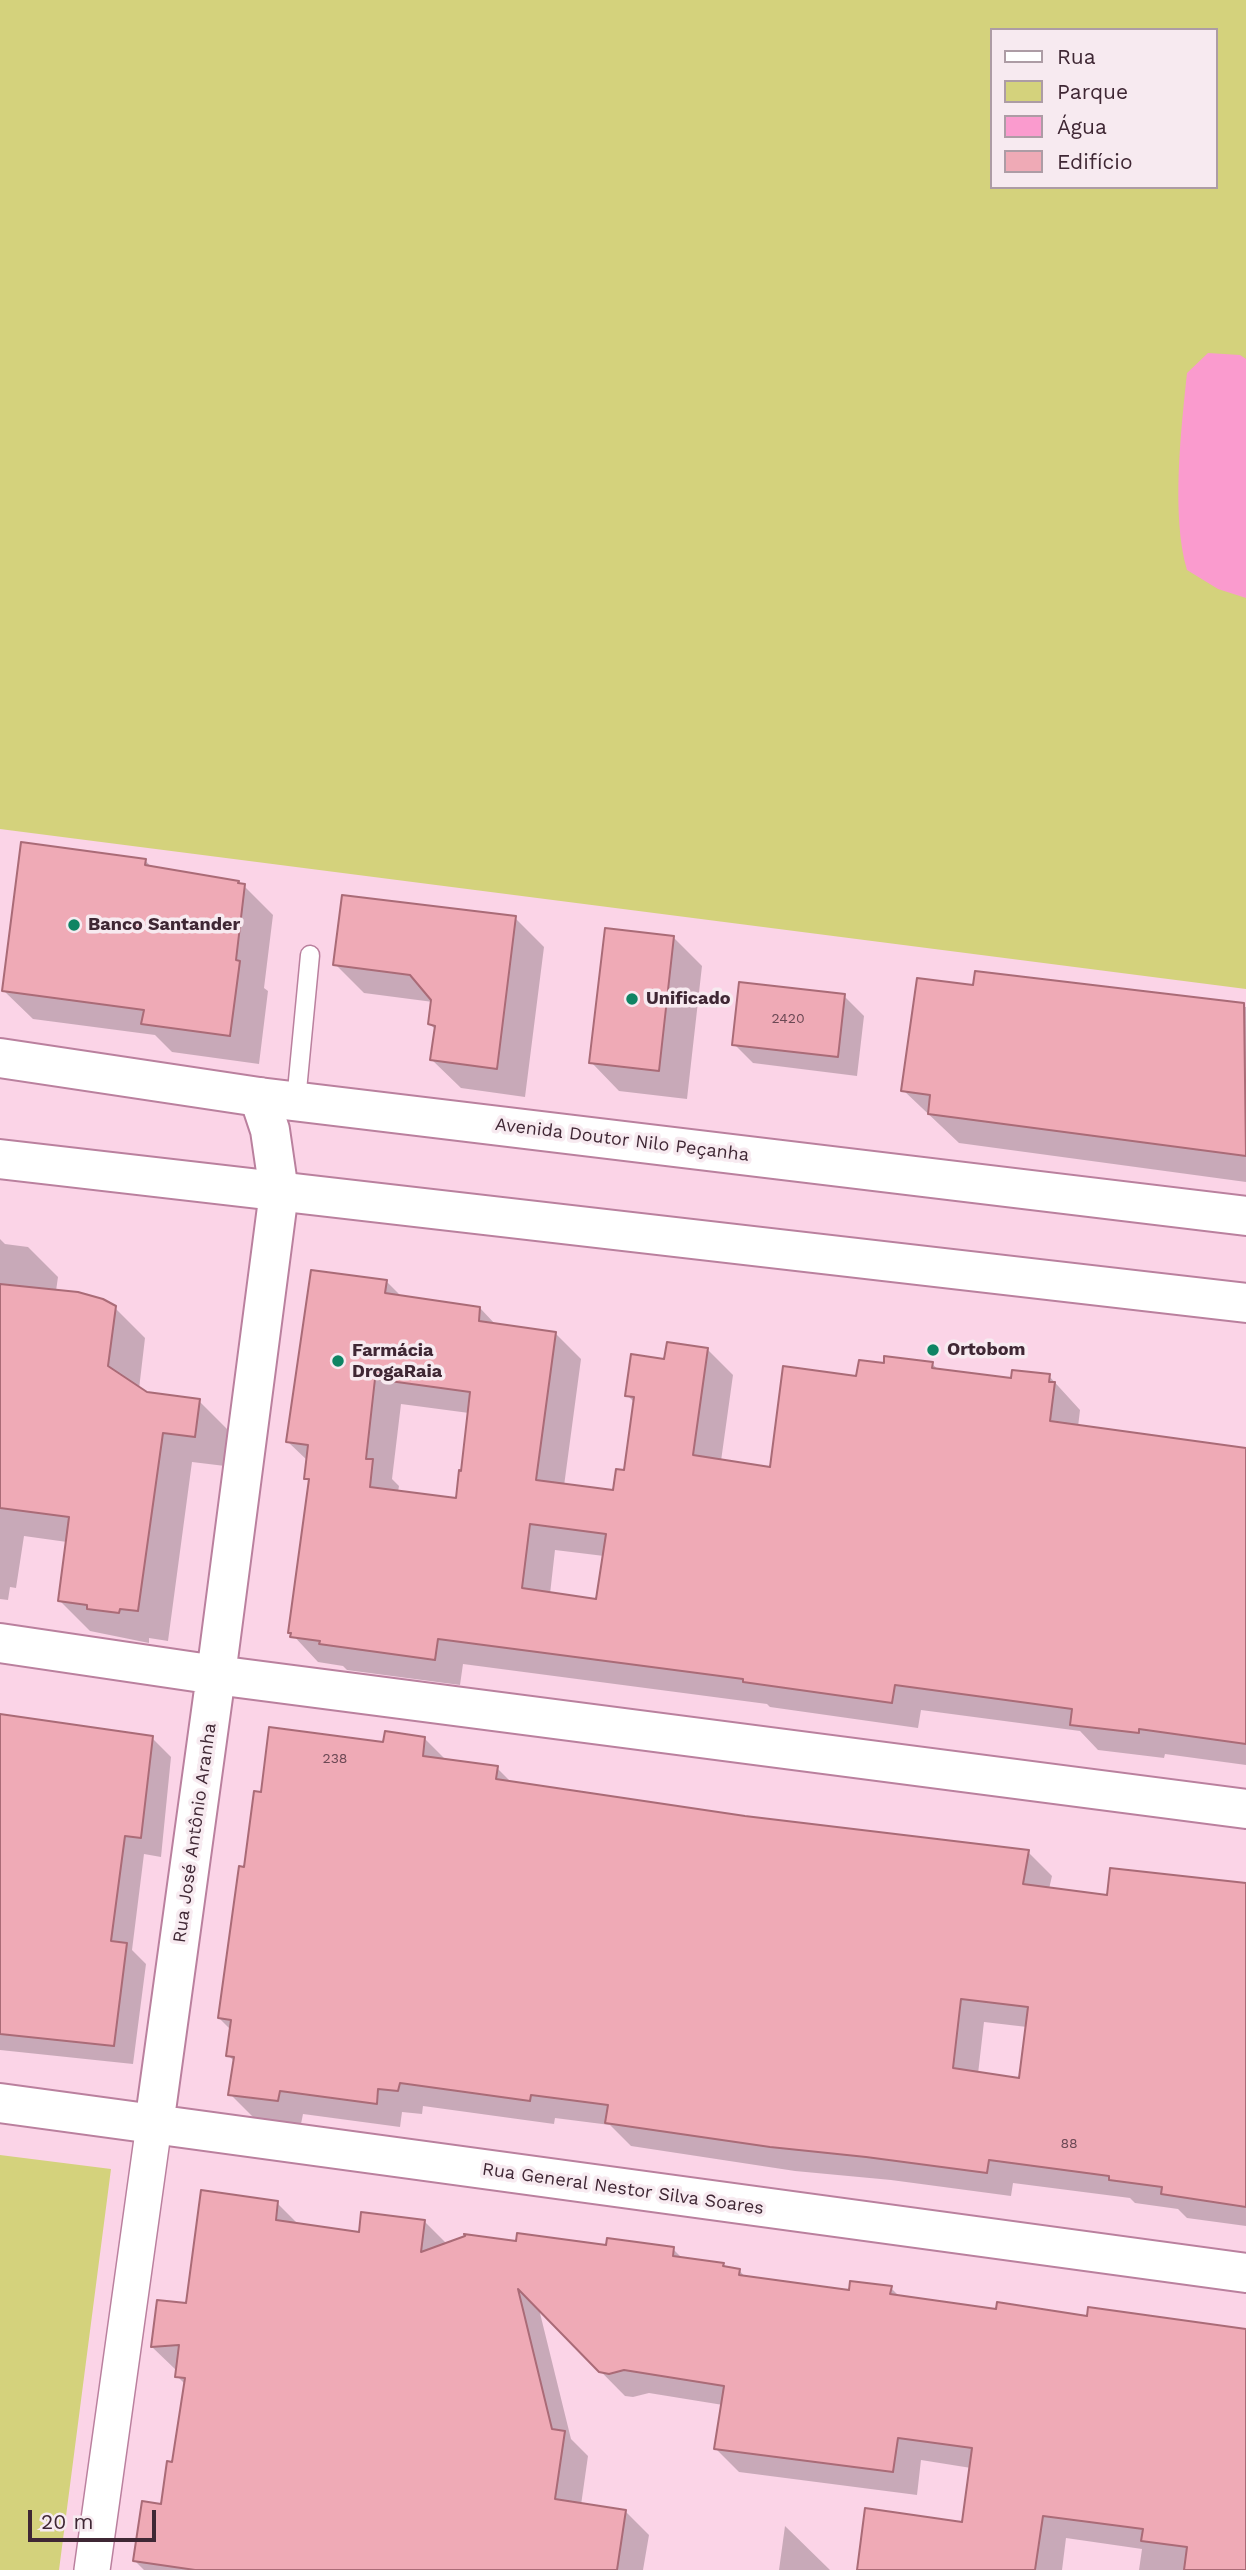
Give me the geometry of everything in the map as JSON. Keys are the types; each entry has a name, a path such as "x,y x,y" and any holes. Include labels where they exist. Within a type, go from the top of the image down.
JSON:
{"street":[{"name":"Avenida Doutor Nilo Peçanha","path":"0,1058 259,1097 1246,1216"},
{"name":"Rua José Antônio Aranha","path":"92,2570 216,1675 279,1192 270,1130 259,1097"},
{"path":"0,1159 1246,1303"},
{"path":"0,1643 216,1675 1246,1809"},
{"name":"Rua General Nestor Silva Soares","path":"0,2103 1246,2273"}],"lane":[{"path":"296,1101 310,956"}],"green space":[{"path":"0,0 1246,0 1246,989 0,829"},
{"path":"0,2155 111,2169 59,2570 0,2570"}],"water":[{"path":"1208,353 1240,355 1246,359 1246,598 1218,589 1187,570 1182,548 1178,499 1187,373"}],"building":[{"path":"21,842 146,859 145,865 245,884 236,960 240,961 230,1036 141,1024 144,1010 2,991"},
{"path":"342,895 516,916 497,1069 430,1060 435,1026 428,1024 431,1000 410,975 333,965"},
{"name":"Unificado","path":"605,928 674,936 659,1071 589,1063"},
{"path":"975,971 1244,1003 1246,1156 928,1114 930,1095 901,1091 917,978 973,985"},
{"path":"739,982 845,994 838,1057 732,1045"},
{"path":"311,1270 387,1280 385,1293 480,1307 479,1321 556,1332 536,1480 613,1490 616,1469 624,1470 634,1397 625,1396 631,1354 664,1359 667,1342 708,1348 693,1455 770,1467 783,1366 856,1376 859,1360 884,1363 884,1356 933,1362 932,1368 1011,1378 1012,1370 1050,1374 1049,1382 1055,1382 1050,1421 1246,1448 1246,1744 1139,1729 1139,1733 1070,1725 1072,1709 895,1685 892,1703 743,1682 743,1679 438,1639 435,1660 319,1644 320,1641 290,1637 291,1633 288,1633 309,1479 304,1479 308,1445 286,1442","holes":["375,1379 470,1392 456,1498 370,1487 373,1459 366,1459","530,1524 606,1534 596,1599 522,1588"]},
{"path":"0,1284 78,1292 116,1306 108,1366 147,1392 200,1399 195,1437 163,1433 138,1611 120,1609 119,1613 87,1609 87,1605 58,1601 69,1517 0,1508"},
{"path":"0,1714 153,1736 141,1838 125,1836 111,1941 127,1943 114,2046 0,2034"},
{"path":"269,1727 383,1742 385,1731 425,1737 423,1756 498,1766 496,1779 745,1816 1029,1850 1023,1884 1107,1895 1110,1868 1246,1883 1246,2207 1161,2194 1162,2187 1109,2180 1109,2176 989,2160 987,2173 770,2147 605,2123 608,2105 531,2095 530,2101 400,2083 398,2091 378,2089 377,2104 280,2091 278,2101 228,2095 234,2057 226,2056 231,2020 218,2018 239,1866 244,1867 254,1791 261,1792","holes":["961,1999 1028,2007 1019,2078 953,2068"]},
{"path":"201,2190 278,2201 276,2220 359,2232 361,2212 425,2220 421,2252 465,2236 464,2234 516,2241 517,2233 606,2245 607,2238 674,2247 673,2256 724,2263 723,2266 740,2269 739,2275 849,2290 850,2281 892,2286 890,2294 996,2309 997,2302 1087,2316 1088,2307 1246,2329 1246,2570 1184,2570 1187,2547 1141,2541 1143,2529 1043,2516 1035,2570 857,2570 865,2508 962,2522 972,2448 898,2438 893,2472 714,2449 724,2386 624,2370 609,2374 599,2372 518,2289 552,2429 565,2431 555,2499 626,2510 617,2570 195,2570 133,2561 142,2501 161,2504 167,2461 172,2462 185,2378 175,2377 179,2345 151,2347 157,2300 186,2303"}],"place":[{"name":"Banco Santander","path":"74,925"},
{"name":"Unificado","path":"632,999"},
{"name":"Ortobom","path":"933,1350"},
{"name":"Farmácia DrogaRaia","path":"338,1361"}]}
